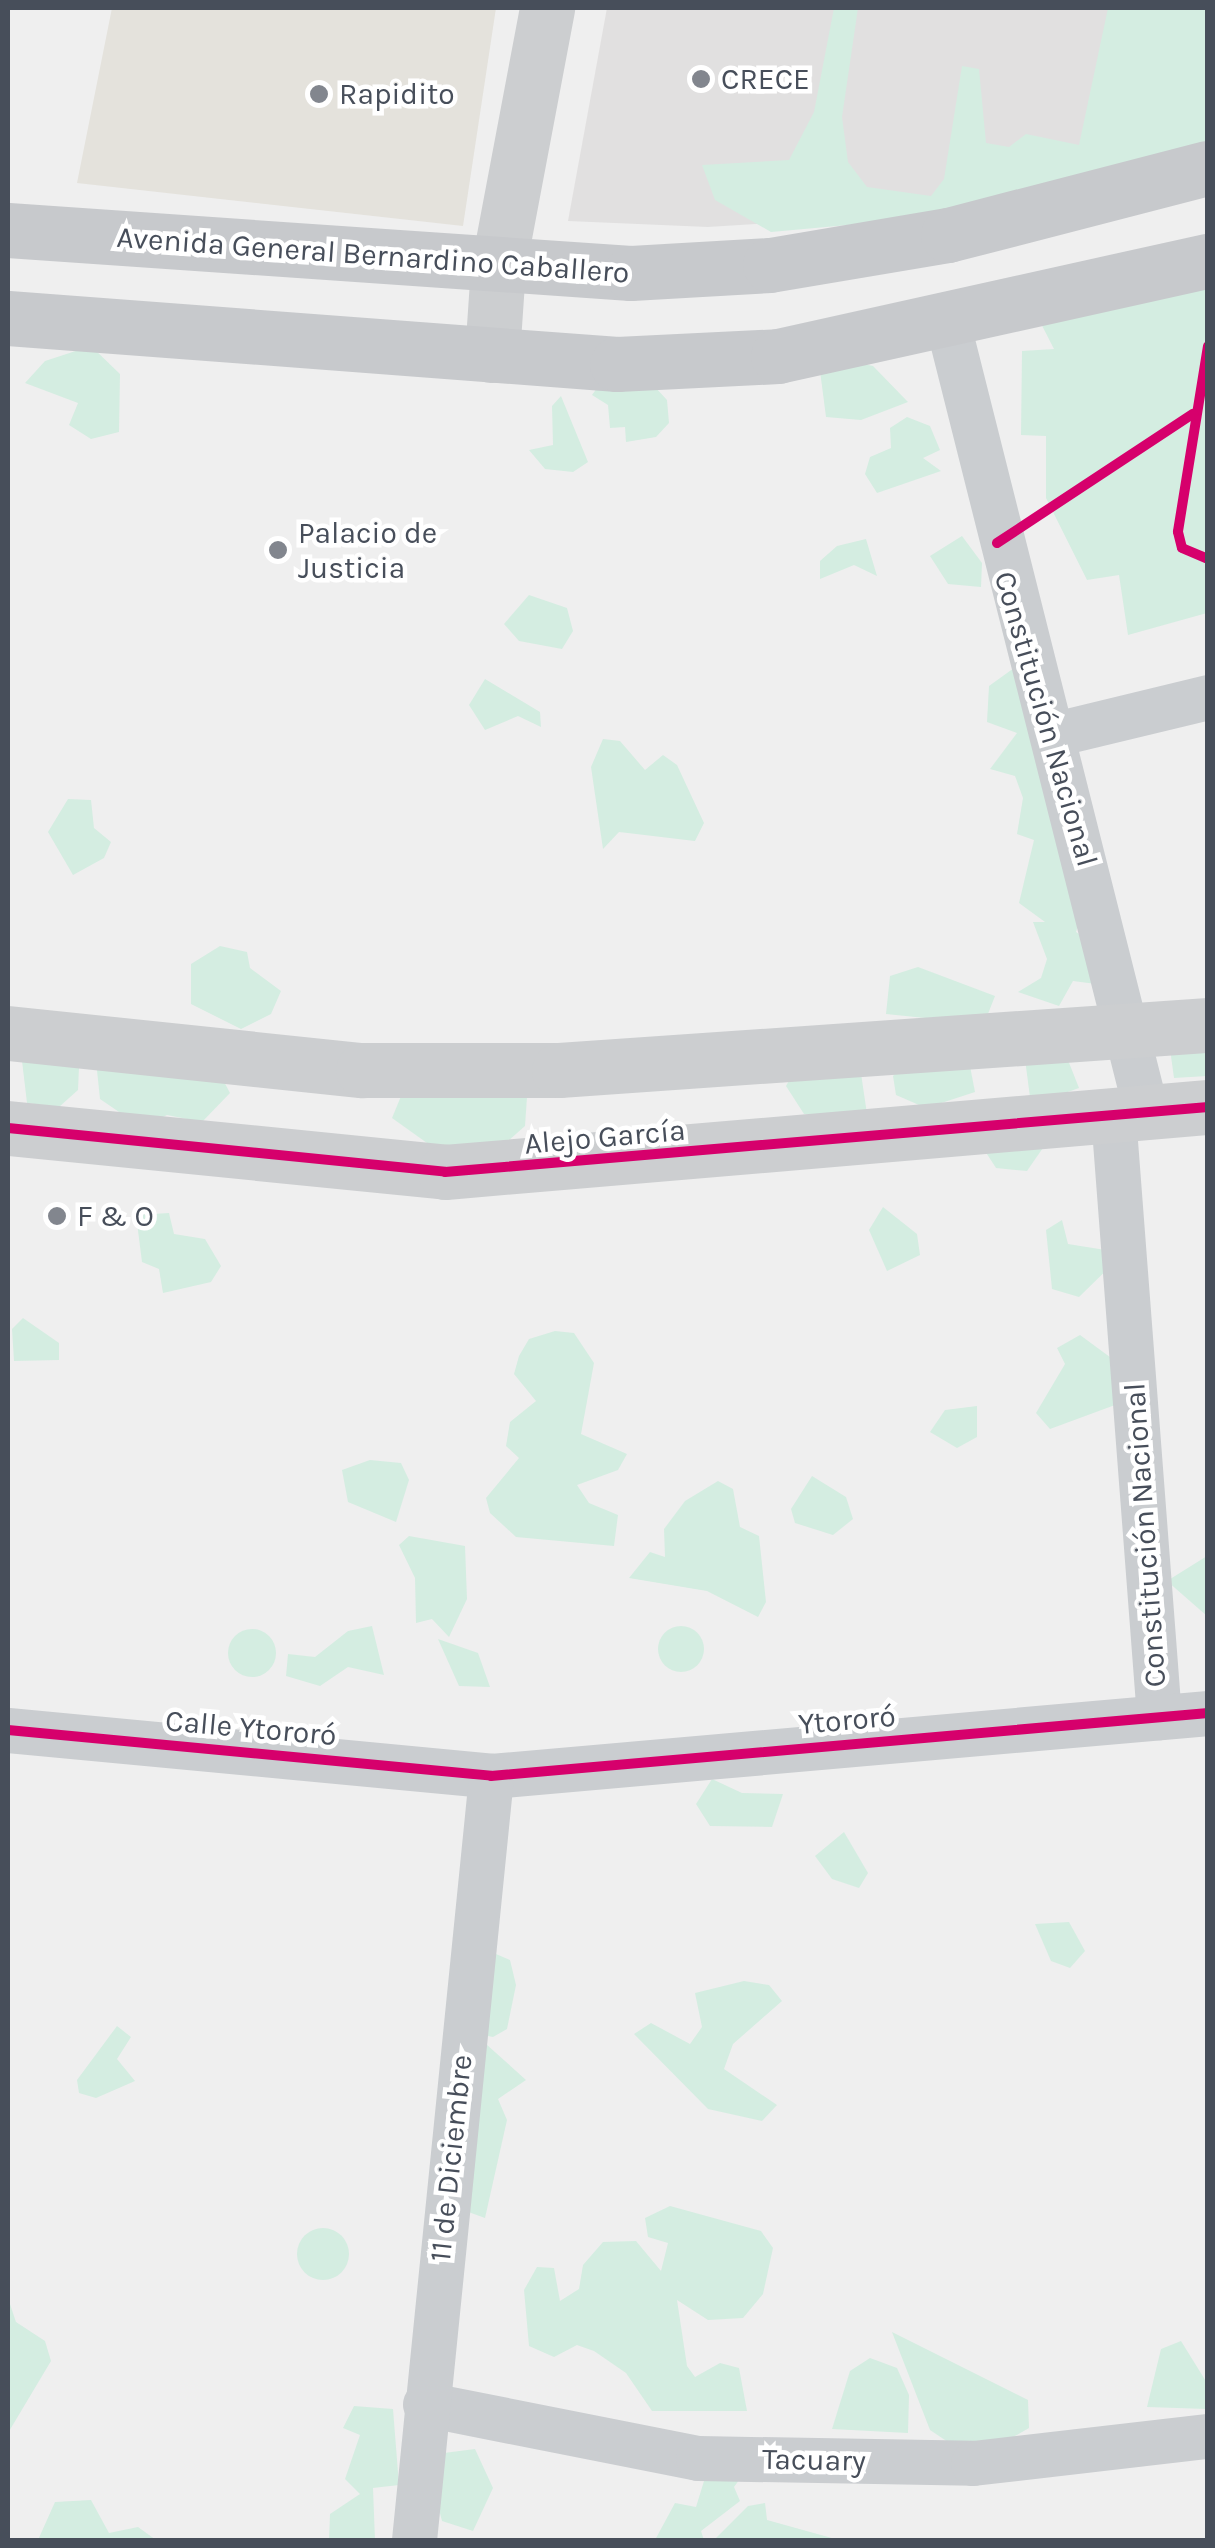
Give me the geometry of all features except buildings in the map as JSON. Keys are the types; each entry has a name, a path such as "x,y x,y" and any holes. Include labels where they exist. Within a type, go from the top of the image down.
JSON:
{"main road":[{"name":"Avenida General Bernardino Caballero","path":"8,230 498,268 770,265 948,235 1208,168"},
{"path":"8,318 617,364 778,356 948,326 1208,261"}],"street":[{"path":"492,355 498,268 547,8"},
{"name":"Constitución Nacional","path":"948,326 984,492 1054,734 1128,1030 1159,1717"},
{"path":"1054,734 1208,697"},
{"path":"8,1033 380,1070 559,1070 1208,1026"},
{"name":"Alejo García","path":"8,1128 446,1172 1208,1107"},
{"name":"Ytororó","path":"491,1776 1208,1713"},
{"name":"Calle Ytororó","path":"8,1730 491,1776"},
{"name":"11 de Diciembre","path":"414,2540 491,1776"},
{"name":"Tacuary","path":"425,2404 698,2458 973,2463 1208,2436"}],"shaded area":[{"path":"112,8 496,8 463,226 77,183"},
{"path":"607,8 1207,8 1207,137 896,215 708,227 568,221"}],"green space":[{"path":"834,8 858,8 842,117 848,162 867,187 931,196 944,179 962,66 979,69 986,143 1009,147 1026,134 1079,145 1108,8 1207,8 1207,144 936,217 771,232 715,200 702,165 789,160 814,112"},
{"path":"1207,243 1207,613 1128,635 1119,575 1087,580 1046,498 1046,436 1021,435 1022,351 1054,349 1032,306"},
{"path":"91,346 120,374 119,432 91,439 69,425 78,403 25,383 45,361"},
{"path":"850,361 873,366 908,402 861,420 826,417 819,363"},
{"path":"610,370 643,374 667,400 669,423 656,437 626,442 625,427 610,428 608,405 592,395"},
{"path":"561,396 588,462 573,472 545,469 529,450 553,445 552,406"},
{"path":"907,417 930,426 940,450 923,458 941,471 877,493 865,474 870,457 891,448 890,428"},
{"path":"962,536 982,563 981,587 948,584 930,556"},
{"path":"866,539 877,576 854,565 820,579 820,561 837,546"},
{"path":"529,595 567,608 573,631 562,649 519,641 504,624"},
{"path":"1014,668 1083,909 1076,932 1099,947 1096,984 1073,981 1059,1006 1018,992 1041,978 1047,959 1033,922 1045,922 1019,903 1034,840 1017,834 1023,798 1015,776 990,769 1017,733 987,722 989,686"},
{"path":"485,679 540,712 541,727 518,716 485,730 469,705"},
{"path":"603,739 620,741 645,770 663,755 677,765 704,823 695,841 619,832 603,849 591,767"},
{"path":"68,799 91,800 94,828 111,842 104,858 73,875 48,832"},
{"path":"220,946 247,952 250,968 281,991 271,1014 241,1029 191,1004 191,964"},
{"path":"918,967 995,996 984,1024 886,1014 890,976"},
{"path":"1207,1038 1207,1076 1174,1078 1170,1049"},
{"path":"94,1042 221,1076 230,1093 202,1122 167,1115 141,1127 100,1099"},
{"path":"20,1044 79,1067 78,1090 59,1107 27,1103"},
{"path":"921,1046 969,1061 975,1092 926,1108 896,1095 893,1076"},
{"path":"1064,1050 1079,1088 1031,1105 1025,1059"},
{"path":"804,1054 859,1060 867,1114 804,1114 786,1086"},
{"path":"418,1055 527,1097 525,1126 501,1147 456,1157 427,1143 392,1118"},
{"path":"1047,1142 1027,1171 996,1168 985,1151"},
{"path":"883,1207 917,1234 920,1255 887,1271 869,1230"},
{"path":"169,1213 174,1234 205,1239 221,1266 211,1282 163,1293 159,1269 142,1262 136,1215"},
{"path":"1062,1220 1068,1244 1124,1253 1079,1297 1052,1289 1046,1230"},
{"path":"23,1318 59,1343 59,1360 14,1361 12,1329"},
{"path":"555,1331 574,1333 594,1363 581,1434 627,1454 618,1470 577,1485 589,1503 618,1515 614,1546 516,1537 490,1513 486,1498 519,1458 506,1446 510,1422 536,1401 514,1374 519,1356 529,1339"},
{"path":"1080,1335 1133,1374 1134,1398 1050,1429 1036,1413 1065,1364 1057,1348"},
{"path":"977,1406 977,1437 957,1448 930,1432 945,1410"},
{"path":"370,1460 401,1463 409,1480 396,1522 348,1502 342,1470"},
{"path":"812,1476 846,1497 853,1519 833,1535 795,1523 791,1509"},
{"path":"718,1481 733,1489 740,1527 759,1536 766,1602 758,1617 707,1591 629,1578 650,1552 665,1557 664,1529 685,1501"},
{"path":"409,1536 465,1546 467,1599 449,1637 432,1619 416,1623 415,1578 399,1545"},
{"path":"1207,1556 1207,1616 1167,1581"},
{"path":"372,1626 384,1675 348,1667 320,1686 286,1676 288,1654 315,1657 348,1631"},
{"path":"681,1626 697,1633 704,1649 697,1665 681,1672 665,1665 658,1649 665,1633"},
{"path":"252,1629 269,1636 276,1653 269,1670 252,1677 235,1670 228,1653 235,1636"},
{"path":"438,1639 478,1653 490,1687 459,1686"},
{"path":"712,1779 742,1793 783,1794 772,1827 710,1826 696,1804"},
{"path":"844,1832 868,1873 859,1888 832,1879 815,1856"},
{"path":"1069,1922 1085,1951 1070,1968 1051,1961 1035,1924"},
{"path":"489,1951 510,1960 516,1985 507,2029 493,2037 478,2034"},
{"path":"744,1981 769,1985 782,2001 733,2044 724,2069 777,2105 762,2121 708,2109 634,2034 651,2023 690,2044 702,2027 695,1993"},
{"path":"117,2026 131,2037 117,2059 135,2081 96,2098 79,2093 77,2080"},
{"path":"486,2044 526,2080 498,2099 507,2120 485,2218 463,2210"},
{"path":"670,2206 761,2231 773,2248 763,2294 743,2318 708,2320 677,2300 687,2366 695,2377 720,2363 739,2368 747,2411 652,2411 626,2373 594,2351 577,2345 554,2357 529,2346 524,2290 537,2267 554,2268 560,2301 579,2289 583,2265 603,2242 636,2241 661,2271 668,2243 648,2237 645,2218"},
{"path":"323,2228 341,2236 349,2254 341,2272 323,2280 305,2272 297,2254 305,2236"},
{"path":"8,2298 16,2322 45,2341 51,2361 8,2433"},
{"path":"892,2332 1028,2400 1029,2428 1003,2443 957,2448 930,2430"},
{"path":"1181,2341 1207,2383 1207,2409 1147,2407 1161,2349"},
{"path":"870,2358 897,2368 909,2395 908,2433 832,2429 850,2371"},
{"path":"354,2406 393,2409 399,2485 373,2488 375,2540 329,2540 330,2514 360,2494 345,2479 360,2435 343,2428"},
{"path":"475,2449 493,2488 473,2531 442,2521 432,2483 444,2453"},
{"path":"708,2468 745,2472 734,2487 740,2501 701,2531 704,2540 655,2540 675,2503 696,2507"},
{"path":"91,2500 109,2533 138,2527 156,2540 38,2540 55,2502"},
{"path":"765,2503 767,2520 839,2540 714,2540 748,2506"}],"cycle path":[{"path":"1208,346 1178,532 1182,548 1208,559"},
{"path":"997,543 1193,414"},
{"path":"8,1128 445,1172 1208,1107"},
{"path":"8,1730 491,1776 1208,1713"}],"place":[{"name":"CRECE","path":"701,79"},
{"name":"Rapidito","path":"319,94"},
{"name":"Palacio de Justicia","path":"278,550"},
{"name":"F & O","path":"57,1216"}]}
